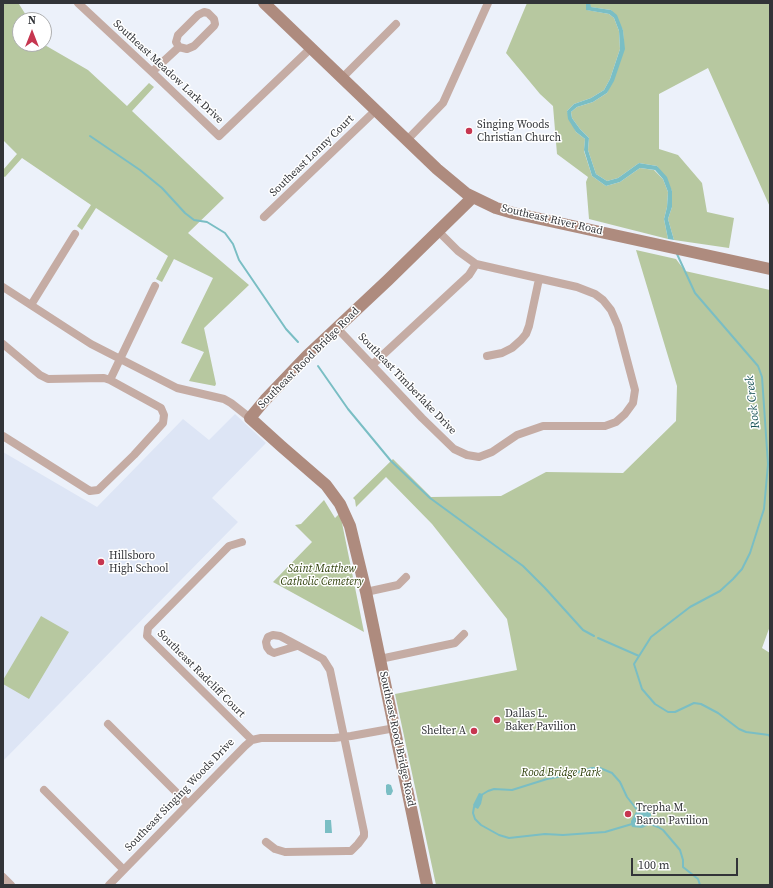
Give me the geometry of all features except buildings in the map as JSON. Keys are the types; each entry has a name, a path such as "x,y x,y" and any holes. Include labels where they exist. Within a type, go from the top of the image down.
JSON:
{"street":[{"name":"Southeast River Road","path":"264,3 407,140 462,190 473,197 496,208 513,213 770,269"},
{"path":"407,140 443,103 488,3"},
{"name":"Southeast Meadow Lark Drive","path":"83,5 219,136 311,48"},
{"path":"204,12 208,13 214,18 214,26 194,46 186,48 178,46 176,42 178,34 198,15 204,12"},
{"path":"342,78 396,24"},
{"path":"152,72 178,46"},
{"name":"Southeast Lonny Court","path":"264,217 376,110"},
{"name":"Southeast Rood Bridge Road","path":"428,885 366,592 351,529 340,504 326,485 250,418 277,387 473,197"},
{"name":"Southeast Timberlake Drive","path":"337,328 427,423 454,449 467,455 479,457 492,452 517,435 543,426 605,426 616,422 625,414 633,403 635,390 618,326 611,310 603,300 585,289 476,264 458,251 438,231"},
{"path":"31,305 75,234"},
{"path":"372,365 469,275 476,264"},
{"path":"487,356 502,353 512,348 526,334 539,279"},
{"path":"3,286 91,344 120,360 177,388 224,399 250,418"},
{"path":"110,380 155,286"},
{"path":"3,344 40,375 48,379 104,378 161,408 164,415 163,423 134,455 98,490 90,491 3,436"},
{"name":"Southeast Radcliff Court","path":"242,542 229,546 148,628 147,636 252,740"},
{"path":"366,592 398,585 406,577"},
{"path":"380,659 454,643 464,634"},
{"path":"266,842 275,849 285,852 351,851 362,840 364,832 330,670 323,659 297,646"},
{"path":"108,724 188,804"},
{"name":"Southeast Singing Woods Drive","path":"113,884 124,869 252,740 261,738 344,737 395,728"},
{"path":"44,790 124,869"},
{"path":"3,877 12,885"}],"shaded area":[{"name":"Hillsboro High School","path":"235,414 266,443 212,498 238,522 3,761 3,452 97,507 183,419 209,440"}],"green space":[{"path":"3,3 17,3 24,12 12,12 12,52 52,52 52,49 88,70 127,106 149,83 154,87 132,111 224,198 188,233 249,285 204,328 216,384 215,386 189,381 204,352 181,343 213,278 174,259 162,282 156,279 168,256 96,208 82,230 77,226 91,205 22,158 5,177 3,176 3,170 17,154 3,140"},
{"path":"527,3 586,3 587,10 609,14 614,18 619,31 620,49 610,79 604,90 591,98 574,104 567,111 576,132 585,139 584,151 592,176 606,186 620,182 640,168 654,170 663,179 668,192 667,207 664,219 668,239 589,219 586,182 588,177 557,154 553,106 540,94 506,53"},
{"path":"590,3 770,3 770,207 708,68 659,94 659,149 678,155 702,183 707,212 734,218 729,248 674,240 668,219 672,207 672,191 657,166 639,163 618,178 607,181 596,174 588,150 589,138 572,118 571,112 577,107 593,102 607,93 624,49 623,30 611,10 590,7"},
{"name":"Rood Bridge Park","path":"636,250 676,259 685,271 770,290 770,626 762,648 770,653 770,885 436,885 395,694 517,670 507,619 432,524 386,477 356,507 355,500 353,498 393,459 431,497 501,496 546,472 623,473 676,421 677,386"},
{"name":"Saint Matthew Catholic Cemetery","path":"324,500 335,518 340,513 364,632 273,582 312,542 295,525 301,524"},
{"path":"41,616 69,632 29,699 3,684 3,680"}],"water":[{"path":"586,3 590,3 591,7 611,10 617,15 623,30 625,49 614,81 607,93 593,102 577,107 571,112 572,118 589,138 588,150 596,174 607,181 618,178 639,163 657,166 667,177 672,191 672,207 668,219 674,240 668,239 664,219 667,207 668,192 663,179 655,170 640,168 620,182 606,186 592,176 584,150 585,139 576,132 568,119 567,111 574,104 591,98 604,90 610,79 620,49 619,31 614,18 609,14 586,10"},
{"path":"386,785 391,785 393,791 391,795 387,795 386,792"},
{"path":"479,793 483,795 478,809 473,805"},
{"path":"640,809 648,811 651,814 651,824 642,828 632,827 631,821 637,810"},
{"path":"325,820 331,820 332,833 325,833"}],"waterway":[{"path":"90,136 140,170 162,188 185,213 194,220 207,222 225,233 233,244 239,260 286,329 298,342"},
{"name":"Rock Creek","path":"677,254 695,293 758,366 762,377 768,464 764,509 750,553 742,569 720,591 690,607 651,637 634,664 642,689 655,704 668,712 675,712 694,703 701,704 718,713 739,729 746,732 769,735 770,737"},
{"path":"318,366 348,409 391,461 430,498 523,566 583,630 594,636"},
{"path":"598,638 639,656"},
{"path":"483,794 494,789 512,790 547,779 592,768 600,768 612,773 620,782 627,797 638,811"},
{"path":"474,807 473,813 475,819 481,825 499,835 509,838 545,834 563,835 605,832 632,824"},
{"path":"650,824 663,830 680,850 683,860 683,867 698,879 700,885"}],"place":[{"name":"Singing Woods Christian Church","path":"469,131"},
{"name":"Hillsboro High School","path":"101,562"},
{"name":"Dallas L. Baker Pavilion","path":"497,720"},
{"name":"Shelter A","path":"474,731"},
{"name":"Trepha M. Baron Pavilion","path":"628,814"}]}
